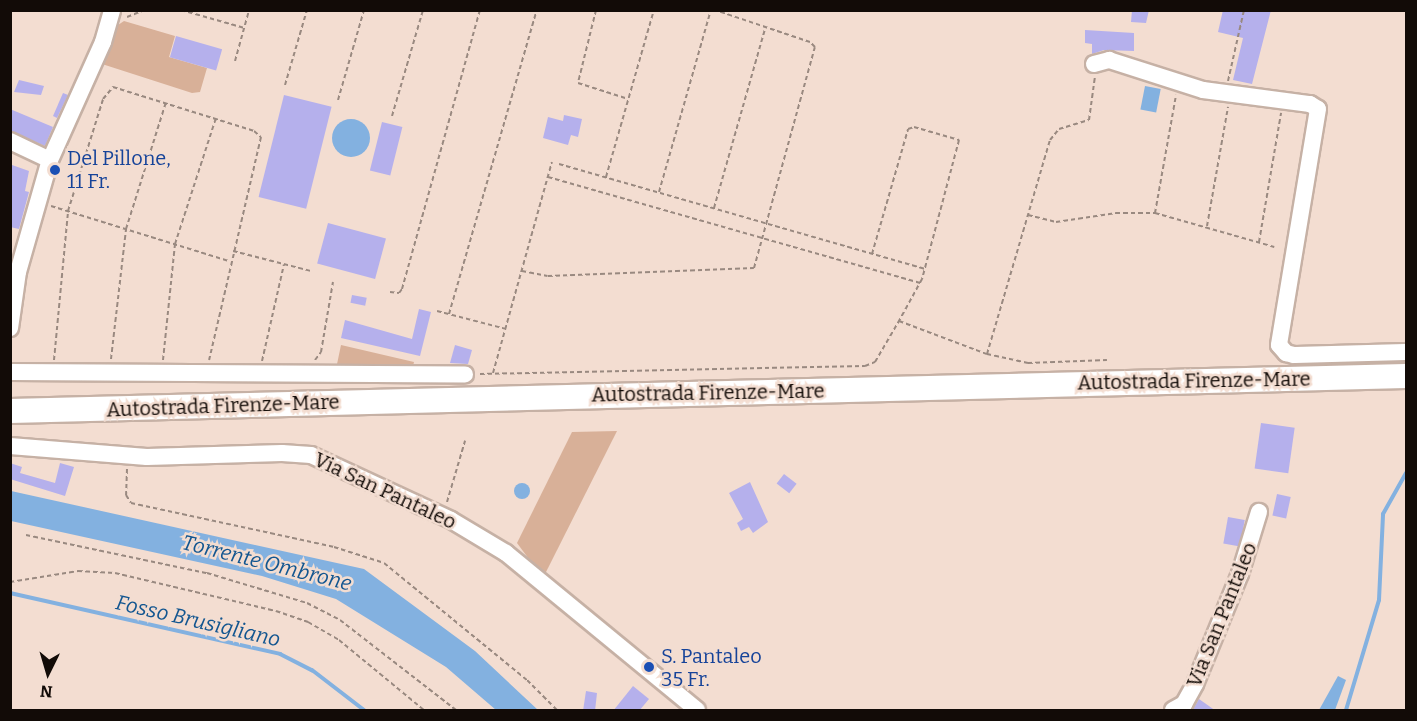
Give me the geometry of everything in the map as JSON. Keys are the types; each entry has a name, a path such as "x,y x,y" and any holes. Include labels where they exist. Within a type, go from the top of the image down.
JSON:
{"highway":[{"name":"Autostrada Firenze-Mare","path":"10,411 1407,376"},
{"name":"Autostrada Firenze-Mare","path":"10,427 1407,392"}],"street":[{"path":"10,328 18,272 50,159 103,42 120,14"},
{"path":"1094,64 1109,60 1178,83 1227,95 1310,104 1320,115 1279,345 1286,353 1294,355 1407,352"},
{"path":"10,141 50,159"},
{"path":"10,372 465,374"},
{"name":"Via San Pantaleo","path":"10,446 128,457 306,454 443,516 506,553 697,711"},
{"name":"Via San Pantaleo","path":"1173,711 1187,700 1198,677 1248,555 1259,512"}],"path":[{"path":"120,14 144,10"},
{"path":"181,10 244,28"},
{"path":"235,61 249,10"},
{"path":"285,85 307,10"},
{"path":"338,100 364,10"},
{"path":"392,116 423,10"},
{"path":"390,292 402,289 480,10"},
{"path":"449,314 537,10"},
{"path":"596,10 578,83 628,99"},
{"path":"606,177 654,10"},
{"path":"522,271 548,276 749,270 755,265 764,238 816,51 810,42 713,10 659,192"},
{"path":"1207,226 1227,95 1244,10"},
{"path":"714,208 765,27"},
{"path":"987,354 1052,135 1091,117 1094,64"},
{"path":"1155,213 1178,83"},
{"path":"53,366 68,211 107,91 116,87 254,131 261,137 208,360 219,360"},
{"path":"1259,242 1283,101"},
{"path":"111,359 126,229 166,102"},
{"path":"163,360 175,244 216,118"},
{"path":"465,374 865,366 875,362 921,283 961,143 925,130 911,127 907,131 872,254"},
{"path":"493,374 552,162"},
{"path":"559,164 926,269"},
{"path":"548,177 921,283"},
{"path":"46,204 230,262"},
{"path":"1028,215 1056,222 1116,213 1155,213 1274,247"},
{"path":"233,251 311,271"},
{"path":"262,361 284,264"},
{"path":"308,361 321,352 333,282"},
{"path":"437,311 506,329"},
{"path":"899,321 987,354 1028,363 1107,360"},
{"path":"252,360 274,361"},
{"path":"443,516 465,441"},
{"path":"128,457 125,492 131,503 334,547 384,563 527,680 557,711"},
{"path":"26,535 207,573 307,603 340,620 456,711"},
{"path":"10,582 78,571 115,573 276,610 308,622 339,640 424,711"}],"shaded area":[{"path":"124,21 175,36 169,57 207,68 200,92 192,93 102,64 118,25"},
{"path":"341,345 414,362 412,371 336,369"},
{"path":"617,431 543,578 517,543 572,432"}],"water":[{"path":"1145,86 1161,89 1156,113 1140,110"},
{"path":"351,119 365,124 370,138 365,152 351,157 337,152 332,138 337,124"},
{"path":"522,483 530,491 522,499 514,491"},
{"name":"Torrente Ombrone","path":"11,491 364,569 475,651 538,710 496,710 446,667 336,599 262,576 11,521"},
{"path":"1338,676 1346,680 1335,710 1319,710"}],"building":[{"path":"1132,10 1149,10 1146,23 1131,22"},
{"path":"1223,10 1271,10 1252,84 1233,80 1243,38 1218,32"},
{"path":"1085,30 1134,33 1134,51 1104,50 1092,54 1092,44 1085,43"},
{"path":"176,36 222,49 216,70 170,57"},
{"path":"19,80 44,86 41,95 14,92"},
{"path":"63,93 68,95 57,118 53,116"},
{"path":"284,95 332,107 306,209 259,197"},
{"path":"10,109 53,127 45,146 10,131"},
{"path":"564,115 582,119 578,137 571,135 568,145 543,138 548,117 563,121"},
{"path":"382,122 402,127 390,176 370,171"},
{"path":"12,165 29,171 25,191 29,192 19,229 10,227"},
{"path":"328,223 386,239 375,279 317,264"},
{"path":"352,295 367,298 365,306 350,303"},
{"path":"419,309 431,312 420,356 341,338 345,320 412,339"},
{"path":"455,345 472,350 468,364 450,363"},
{"path":"1261,423 1295,428 1288,473 1255,469"},
{"path":"10,463 22,467 20,473 55,483 60,463 74,467 65,496 10,479"},
{"path":"784,474 797,484 789,493 777,483"},
{"path":"750,482 768,522 753,533 749,527 741,531 737,523 743,519 729,493"},
{"path":"1277,494 1291,497 1286,518 1272,516"},
{"path":"1228,517 1245,520 1240,547 1223,544"},
{"path":"633,686 649,699 639,711 613,711"},
{"path":"586,691 597,693 595,711 583,711"},
{"path":"1199,699 1216,711 1192,711"}],"waterway":[{"path":"1346,710 1379,600 1383,514 1406,473"},
{"name":"Fosso Brusigliano","path":"10,593 280,654 312,670 364,710"}],"place":[{"name":"Del Pillone, 11 Fr.","path":"55,170"},
{"name":"S. Pantaleo 35 Fr.","path":"649,667"}]}
